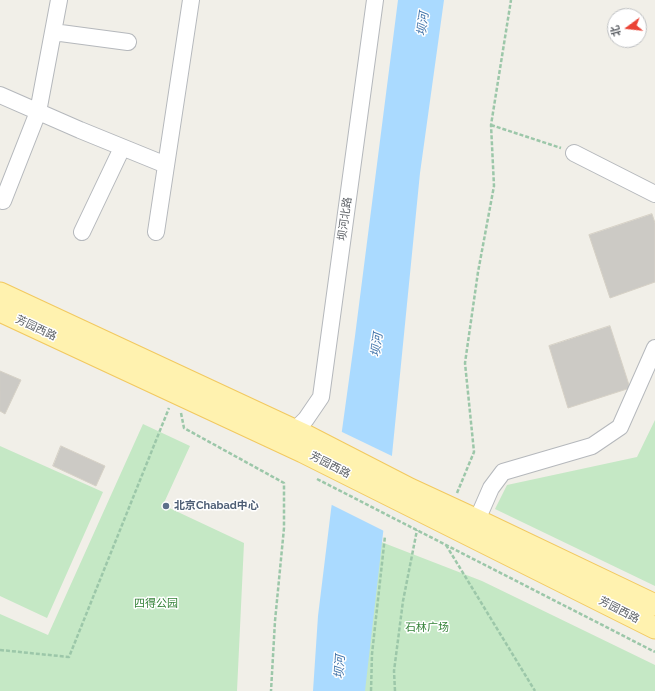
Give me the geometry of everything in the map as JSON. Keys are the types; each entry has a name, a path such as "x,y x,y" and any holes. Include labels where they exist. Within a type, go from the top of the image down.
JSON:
{"main road":[{"name":"芳园西路","path":"0,293 302,439 403,504 655,628"},
{"name":"芳园西路","path":"0,312 176,393 302,439"},
{"name":"芳园西路","path":"403,504 450,508 655,605"}],"street":[{"path":"3,201 38,112 59,0"},
{"path":"156,232 191,0"},
{"name":"坝河北路","path":"302,439 306,419 320,397 375,0"},
{"path":"53,32 128,42"},
{"path":"0,95 166,166"},
{"path":"82,232 122,148"},
{"path":"574,153 655,194"},
{"path":"477,520 492,488 503,472 592,446 620,426 655,348"}],"path":[{"path":"450,508 474,452 464,363 478,272 494,186 491,125 511,0"},
{"path":"491,125 574,153"},
{"path":"0,650 69,657 176,393"},
{"path":"176,393 184,428 284,483 284,528 275,621 271,691"},
{"path":"340,491 403,504 417,530 655,652"},
{"path":"395,691 394,670 403,601 417,530"},
{"path":"371,691 372,654 385,536"},
{"path":"446,545 535,691"}],"green space":[{"path":"655,420 655,586 495,509 507,485 637,457"},
{"name":"四得公园","path":"143,424 190,446 163,505 244,543 237,691 0,691 0,614 48,635"},
{"path":"0,446 103,492 47,618 0,596"},
{"name":"石林广场","path":"371,538 482,581 655,665 655,691 360,691"}],"water":[{"name":"坝河","path":"398,0 444,0 420,173 392,455 365,691 313,691 318,616 331,510"}],"pier":[{"path":"340,431 394,457 386,532 330,504"}],"building":[{"path":"652,214 655,223 655,282 610,298 589,235"},
{"path":"610,326 630,388 568,408 549,346"},
{"path":"0,371 21,380 5,414 0,411"},
{"path":"61,446 105,466 96,486 53,466"}],"place":[{"name":"北京Chabad中心","path":"166,506"}]}
